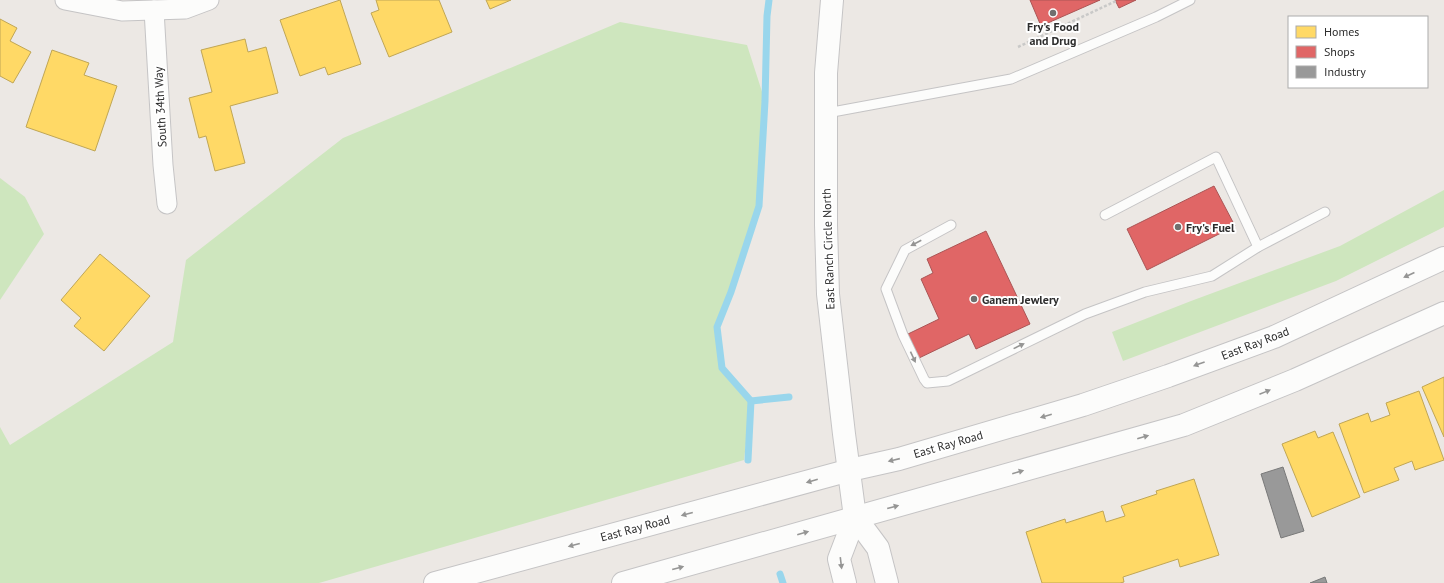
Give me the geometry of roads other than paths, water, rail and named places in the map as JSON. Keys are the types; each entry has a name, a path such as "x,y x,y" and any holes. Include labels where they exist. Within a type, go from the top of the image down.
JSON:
{"main road":[{"name":"East Ranch Circle North","path":"832,0 826,73 826,225 828,294 854,507"},
{"name":"East Ray Road","path":"435,583 850,470 899,459 1083,405 1274,337 1444,258"},
{"path":"623,583 854,507 905,504 1184,425 1295,380 1444,312"},
{"path":"845,583 839,559 854,507"},
{"path":"854,507 878,548 887,583"}],"street":[{"path":"65,0 122,11 185,8 209,0"},
{"name":"South 34th Way","path":"154,10 163,165 167,204"}],"lane":[{"path":"827,113 1011,79 1156,17 1190,0"},
{"path":"1104,215 1216,157 1258,247"},
{"path":"951,225 905,250 886,289 903,335 927,383 948,381 1085,314 1145,292 1212,276 1258,247 1325,212"}],"waterway":[{"path":"748,460 751,401 722,368 717,327 731,292 759,206 765,101 767,16 769,0"},
{"path":"751,401 789,397"},
{"path":"780,574 783,583"}],"place":[{"name":"Fry's Food and Drug","path":"1053,13"},
{"name":"Fry's Fuel","path":"1178,227"},
{"name":"Ganem Jewlery","path":"974,299"}]}
